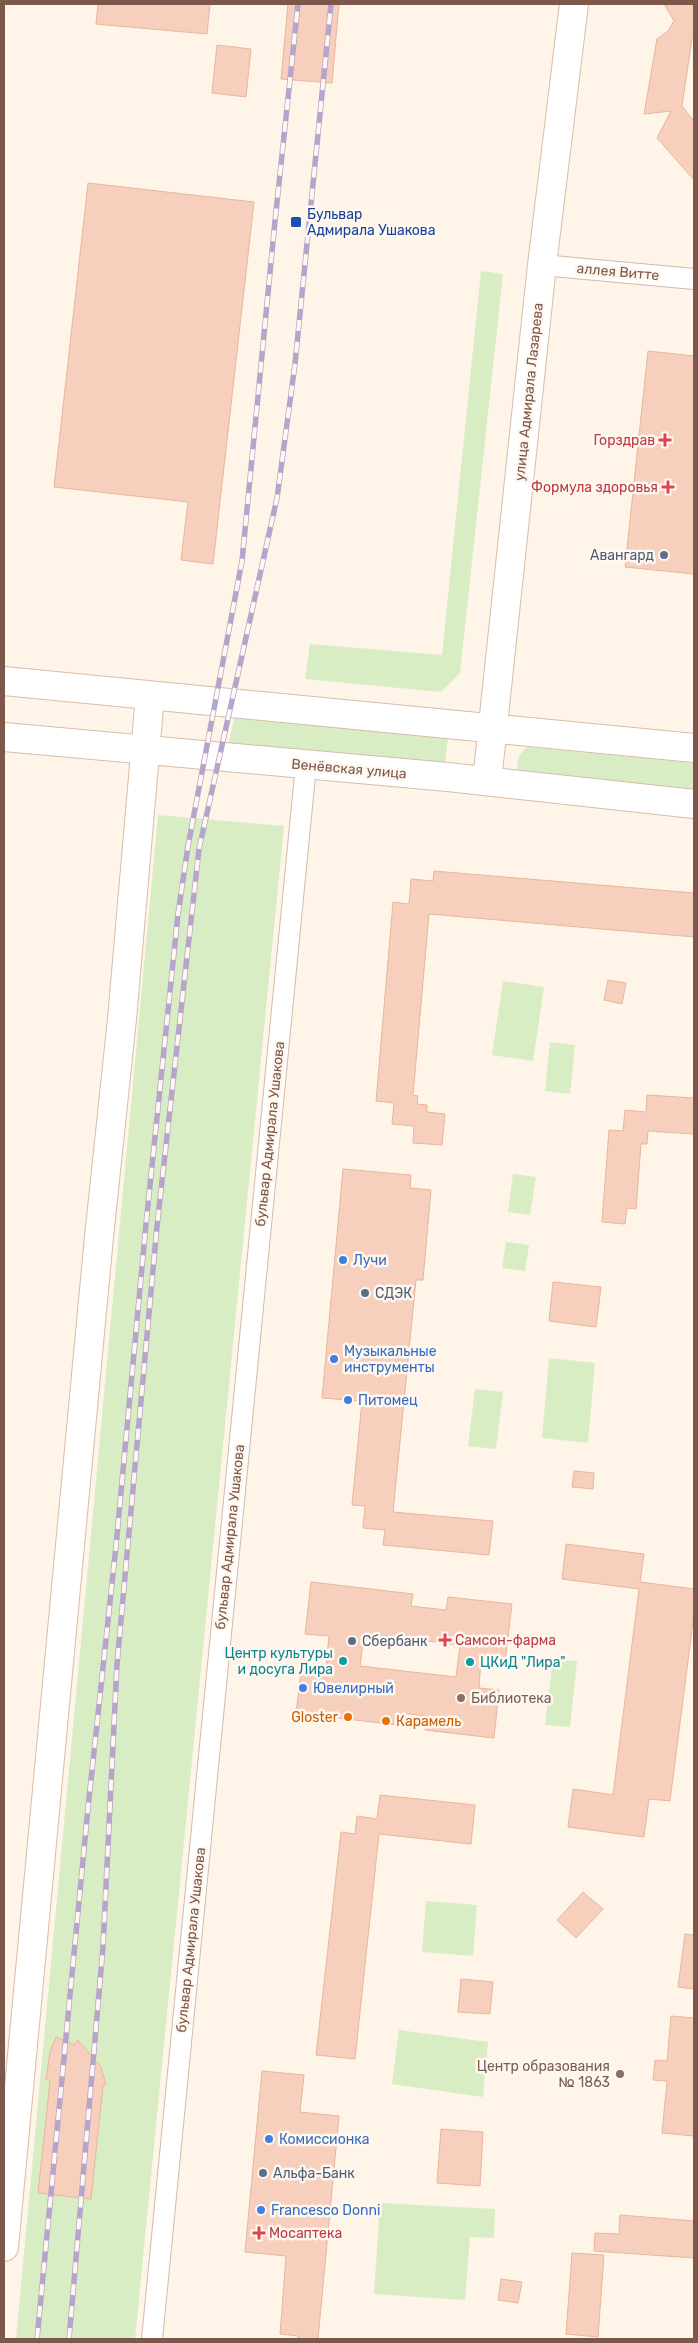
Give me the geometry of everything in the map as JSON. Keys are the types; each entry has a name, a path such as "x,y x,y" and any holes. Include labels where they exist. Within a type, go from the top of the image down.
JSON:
{"street":[{"name":"улица Адмирала Лазарева","path":"487,781 542,265 574,4"},
{"name":"аллея Витте","path":"542,265 694,279"},
{"path":"4,681 694,748"},
{"path":"4,2247 99,1237 122,1019 150,696"},
{"name":"Венёвская улица","path":"4,737 487,781 694,804"},
{"name":"бульвар Адмирала Ушакова","path":"152,2339 306,765"}],"green space":[{"path":"481,271 503,274 460,673 441,692 305,679 310,644 442,655"},
{"path":"235,716 448,738 444,770 227,750"},
{"path":"528,747 694,763 694,795 524,778 517,770 517,763 522,752"},
{"path":"158,815 284,826 135,2339 16,2339"},
{"path":"503,981 544,987 533,1061 492,1055"},
{"path":"550,1042 575,1045 570,1094 545,1091"},
{"path":"513,1174 536,1177 530,1215 508,1212"},
{"path":"506,1242 529,1245 525,1271 502,1268"},
{"path":"549,1358 595,1363 588,1443 542,1438"},
{"path":"475,1389 503,1392 496,1449 468,1446"},
{"path":"553,1659 577,1661 570,1727 545,1725"},
{"path":"426,1901 477,1905 473,1956 422,1952"},
{"path":"399,2030 488,2042 483,2097 392,2084"},
{"path":"380,2203 495,2209 494,2238 470,2237 465,2300 374,2294"}],"building":[{"path":"98,4 210,4 207,34 96,24"},
{"path":"288,4 339,4 332,83 281,79"},
{"path":"664,4 694,4 694,36 692,38 682,106 694,121 694,180 657,138 671,111 644,114 657,39 668,31 674,21"},
{"path":"217,45 251,49 246,97 212,93"},
{"path":"88,183 254,202 213,564 181,560 188,502 54,487"},
{"path":"648,351 694,356 694,574 625,567"},
{"path":"434,871 694,893 694,937 429,914 413,1095 418,1096 417,1104 427,1105 427,1112 445,1114 442,1145 413,1143 414,1126 392,1124 394,1103 376,1101 393,902 409,904 411,879 433,881"},
{"path":"608,980 626,983 622,1004 604,1000"},
{"path":"647,1095 694,1098 694,1134 648,1131 647,1144 641,1144 636,1209 627,1208 625,1224 602,1222 609,1130 623,1131 625,1110 646,1112"},
{"path":"343,1169 411,1175 410,1188 431,1190 423,1280 416,1280 393,1512 493,1521 489,1555 383,1545 385,1530 363,1528 365,1506 352,1505 362,1401 322,1398"},
{"path":"553,1282 601,1287 596,1327 549,1321"},
{"path":"574,1471 594,1473 593,1489 572,1487"},
{"path":"566,1544 644,1554 640,1582 694,1589 694,1614 670,1801 649,1799 644,1837 568,1827 573,1789 613,1795 639,1589 562,1579"},
{"name":"Центр культуры и досуга Лира","path":"311,1582 413,1594 411,1606 446,1610 448,1597 512,1604 505,1662 481,1659 479,1688 499,1690 494,1738 425,1730 427,1716 399,1713 397,1725 296,1713 302,1665 326,1668 329,1636 305,1634","holes":["364,1633 460,1645 456,1677 360,1666"]},
{"path":"380,1795 475,1805 471,1844 379,1834 355,2059 316,2055 341,1832 355,1834 357,1816 377,1819"},
{"path":"583,1892 603,1909 576,1938 557,1920"},
{"path":"685,1934 694,1935 694,1989 678,1987"},
{"path":"461,1979 493,1982 490,2014 458,2012"},
{"path":"671,2016 694,2018 694,2136 662,2133 667,2081 653,2080 655,2060 667,2061"},
{"path":"56,2037 74,2045 78,2040 101,2067 106,2085 103,2086 91,2199 38,2193 50,2082 46,2079 50,2052"},
{"path":"262,2071 304,2075 300,2112 339,2116 318,2339 298,2339 298,2336 280,2334 286,2256 245,2252"},
{"path":"441,2129 483,2132 480,2186 437,2183"},
{"path":"620,2215 694,2221 694,2258 594,2251 595,2233 619,2234"},
{"path":"572,2253 604,2255 598,2337 566,2334"},
{"path":"501,2279 522,2282 518,2303 498,2300"}],"railway":[{"path":"37,2339 88,1808 116,1546 146,1224 178,914 188,846 242,561 298,4"},
{"path":"69,2339 103,1947 117,1664 157,1226 199,849 277,498 295,364 331,4"}],"place":[{"name":"Бульвар Адмирала Ушакова","path":"296,222"},
{"name":"Горздрав","path":"665,440"},
{"name":"Формула здоровья","path":"668,487"},
{"name":"Авангард","path":"664,555"},
{"name":"Лучи","path":"343,1260"},
{"name":"СДЭК","path":"365,1293"},
{"name":"Музыкальные инструменты","path":"334,1359"},
{"name":"Питомец","path":"348,1400"},
{"name":"Самсон-фарма","path":"445,1640"},
{"name":"Сбербанк","path":"352,1641"},
{"name":"Центр культуры и досуга Лира","path":"343,1661"},
{"name":"ЦКиД \"Лира\"","path":"470,1662"},
{"name":"Ювелирный","path":"303,1688"},
{"name":"Библиотека","path":"461,1698"},
{"name":"Gloster","path":"348,1717"},
{"name":"Карамель","path":"386,1721"},
{"name":"Центр образования № 1863","path":"620,2074"},
{"name":"Комиссионка","path":"269,2139"},
{"name":"Альфа-Банк","path":"263,2173"},
{"name":"Francesco Donni","path":"261,2210"},
{"name":"Мосаптека","path":"259,2233"}]}
